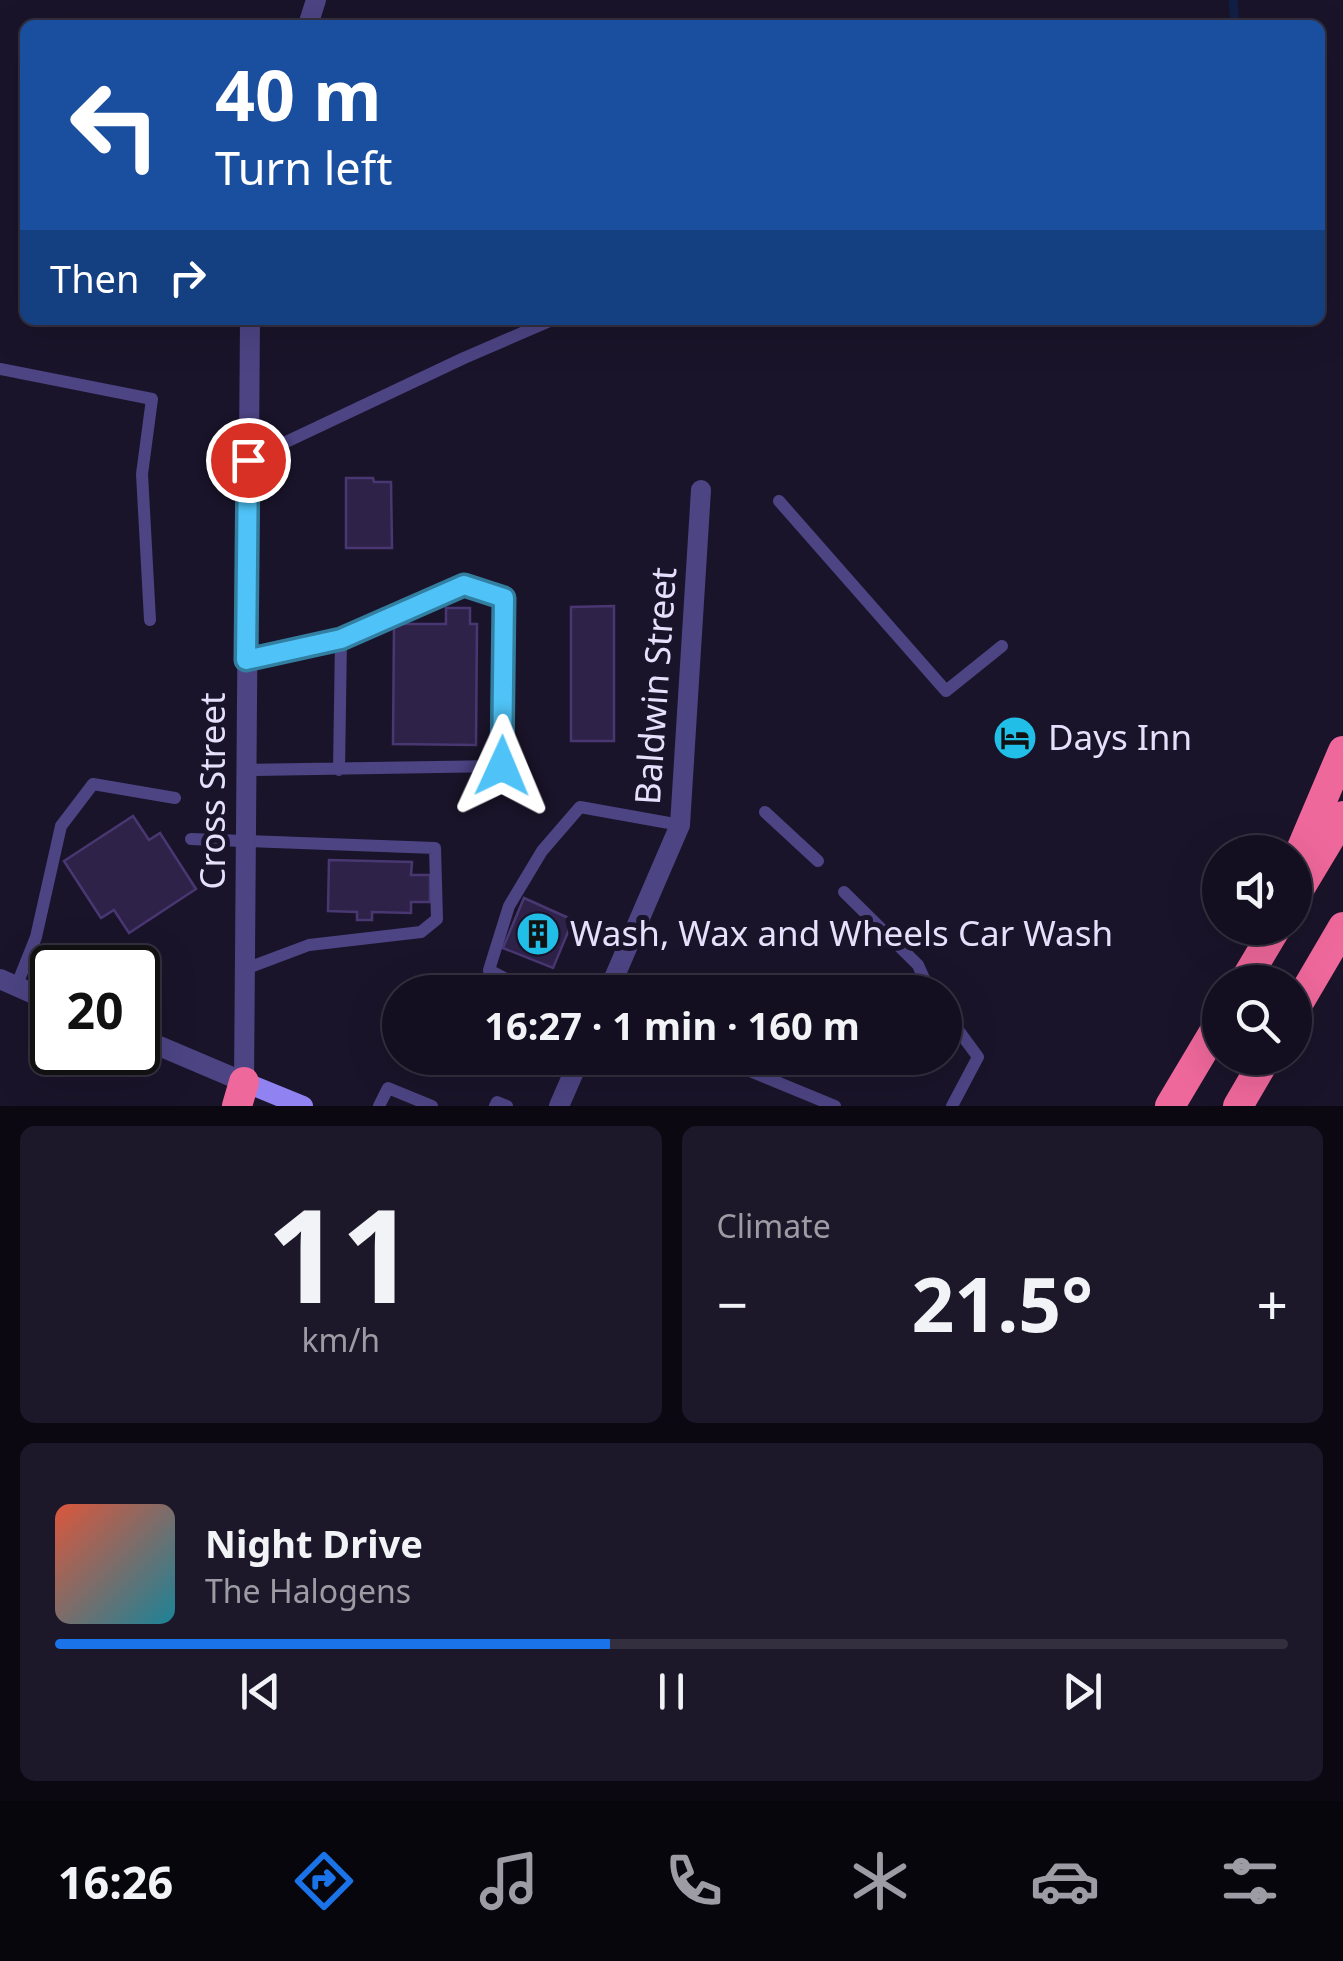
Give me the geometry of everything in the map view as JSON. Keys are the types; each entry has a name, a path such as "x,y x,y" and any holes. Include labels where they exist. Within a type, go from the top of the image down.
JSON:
{"highway":[{"path":"1307,835 1343,751"},
{"path":"1312,868 1343,816"},
{"path":"1312,979 1343,927"},
{"path":"1170,1106 1202,1052"},
{"path":"1238,1106 1256,1075"}],"main road":[{"path":"243,1098 302,1106"}],"street":[{"name":"Cross Street","path":"243,1098 250,325"},
{"name":"Baldwin Street","path":"615,975 680,825 701,490"},
{"path":"160,1050 243,1098"},
{"path":"559,1106 573,1075"}],"lane":[{"path":"248,460 540,325"},
{"path":"0,369 152,399 142,474 150,620"},
{"path":"779,501 946,691 1002,646"},
{"path":"246,660 341,639 464,585 504,598 502,766 246,770"},
{"path":"339,770 341,639"},
{"path":"8,983 36,937 61,826 93,784 175,798"},
{"path":"499,975 490,970 509,906 542,851 580,806 680,825"},
{"path":"766,812 818,861"},
{"path":"190,840 434,848 437,919 421,932 309,945 244,969"},
{"path":"844,892 918,966 922,975"},
{"path":"952,1106 978,1058 962,1036"},
{"path":"760,1075 836,1106"},
{"path":"379,1106 388,1088 432,1106"},
{"path":"495,1106 497,1102 507,1106"}],"building":[{"path":"346,478 391,482 392,548 346,548"},
{"path":"614,606 614,741 571,741 571,607"},
{"path":"446,608 470,608 470,624 477,624 476,745 393,744 394,624 446,624"},
{"path":"133,816 149,840 160,833 196,889 129,933 114,910 101,918 64,861"},
{"path":"329,860 412,862 411,875 430,875 430,902 411,902 411,913 372,912 372,920 357,920 357,912 328,911"},
{"name":"Wash, Wax and Wheels Car Wash","path":"524,898 573,920 553,968 503,948"}],"waterway":[{"path":"1233,0 1235,20"}],"place":[{"name":"Days Inn","path":"1015,738"},
{"name":"Wash, Wax and Wheels Car Wash","path":"538,934"}],"route":[{"path":"248,460 246,660 341,639 464,585 504,598 502,766"}]}
